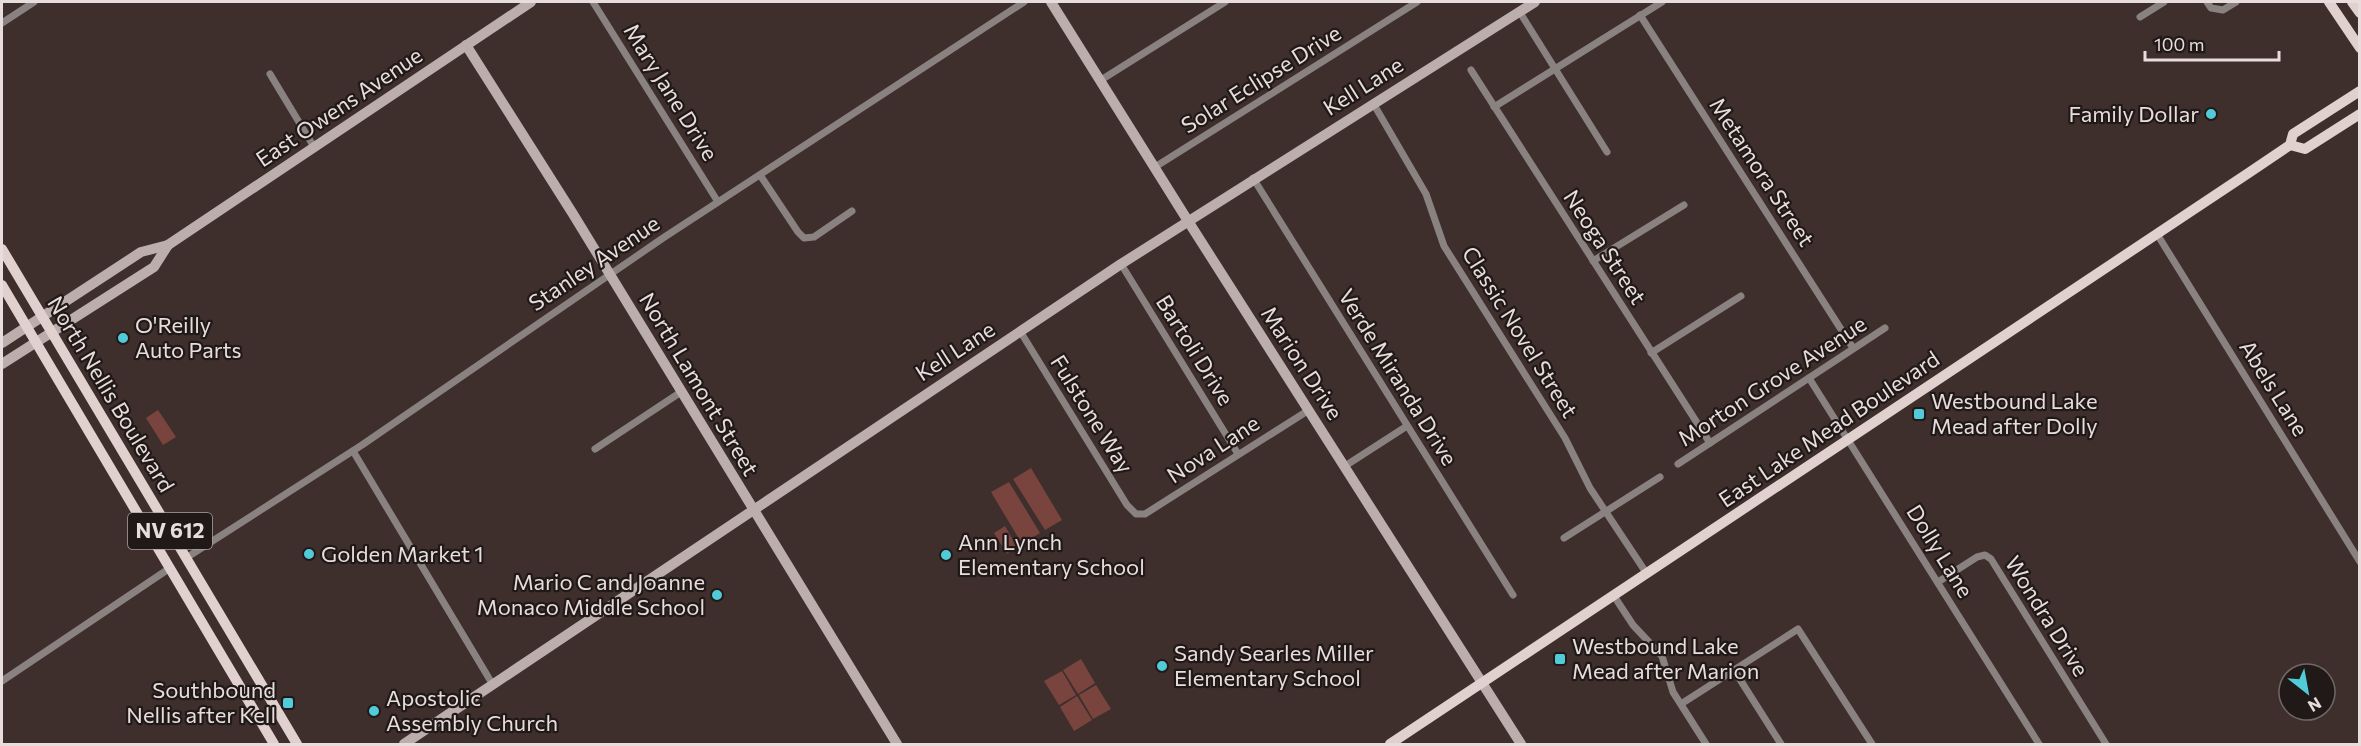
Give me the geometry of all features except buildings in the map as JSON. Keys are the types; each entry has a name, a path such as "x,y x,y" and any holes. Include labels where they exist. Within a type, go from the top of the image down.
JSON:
{"main road":[{"path":"2329,2 2360,48"},
{"path":"2352,2 2360,13"},
{"name":"East Lake Mead Boulevard","path":"1390,744 2290,145 2293,134 2360,91"},
{"name":"East Lake Mead Boulevard","path":"2290,145 2305,149 2360,114"},
{"name":"North Nellis Boulevard","path":"2,249 297,744"},
{"name":"North Nellis Boulevard","path":"2,285 274,744"}],"street":[{"path":"2,23 34,2"},
{"name":"East Owens Avenue","path":"2,343 141,252 168,244 531,2"},
{"name":"Mary Jane Drive","path":"593,2 718,202"},
{"name":"Stanley Avenue","path":"186,558 353,451 718,202 1024,2"},
{"name":"Marion Drive","path":"1051,2 1521,744"},
{"path":"1101,80 1226,2"},
{"name":"Solar Eclipse Drive","path":"1155,167 1418,2"},
{"name":"Kell Lane","path":"404,744 1121,264 1253,178 1534,2"},
{"path":"1494,107 1662,2"},
{"path":"2140,17 2164,2"},
{"path":"2207,2 2211,8 2223,10 2236,2"},
{"path":"1519,12 1607,152"},
{"name":"Metamora Street","path":"1640,15 1854,348"},
{"name":"North Lamont Street","path":"466,45 611,275 752,510 897,744"},
{"name":"Neoga Street","path":"1471,70 1710,443"},
{"path":"270,74 315,147"},
{"name":"Classic Novel Street","path":"1373,103 1426,194 1444,246 1544,403 1565,438 1590,488 1647,574"},
{"path":"760,175 804,238 814,237 852,211"},
{"name":"Verde Miranda Drive","path":"1253,178 1513,595"},
{"path":"1593,261 1684,205"},
{"name":"Abels Lane","path":"2157,234 2360,562"},
{"name":"East Owens Avenue","path":"2,364 154,267 168,244"},
{"name":"Bartoli Drive","path":"1121,264 1238,454"},
{"path":"1652,353 1741,296"},
{"name":"Morton Grove Avenue","path":"1678,464 1885,328"},
{"name":"Fulstone Way","path":"1020,331 1127,505 1136,514"},
{"name":"Dolly Lane","path":"1809,378 2039,744"},
{"path":"595,449 681,392"},
{"name":"Nova Lane","path":"1136,514 1144,514 1309,410"},
{"path":"1345,465 1407,426"},
{"path":"353,451 493,685"},
{"path":"1564,538 1660,477"},
{"name":"Wondra Drive","path":"1938,582 1977,557 1985,555 1991,559 2106,744"},
{"path":"2,681 170,568"},
{"path":"1614,596 1633,625 1662,657 1673,692 1706,744"},
{"path":"1681,704 1798,628 1869,743"},
{"path":"1734,670 1781,744"}],"shaded area":[{"path":"158,410 176,437 163,445 146,418"},
{"path":"1031,468 1062,520 1045,530 1013,479"},
{"path":"1009,482 1040,533 1022,544 991,492"},
{"path":"1005,526 1017,547 1007,554 994,533"},
{"path":"1081,659 1095,683 1078,694 1063,670"},
{"path":"1062,671 1076,695 1059,705 1044,681"},
{"path":"1096,685 1111,709 1093,719 1079,695"},
{"path":"1077,696 1092,720 1074,731 1060,707"}],"place":[{"name":"Family Dollar","path":"2211,114"},
{"name":"O'Reilly Auto Parts","path":"123,338"},
{"name":"Westbound Lake Mead after Dolly","path":"1919,414"},
{"name":"Golden Market 1","path":"309,554"},
{"name":"Ann Lynch Elementary School","path":"946,555"},
{"name":"Mario C and Joanne Monaco Middle School","path":"717,595"},
{"name":"Westbound Lake Mead after Marion","path":"1560,659"},
{"name":"Sandy Searles Miller Elementary School","path":"1162,666"},
{"name":"Southbound Nellis after Kell","path":"288,703"},
{"name":"Apostolic Assembly Church","path":"374,711"}]}
